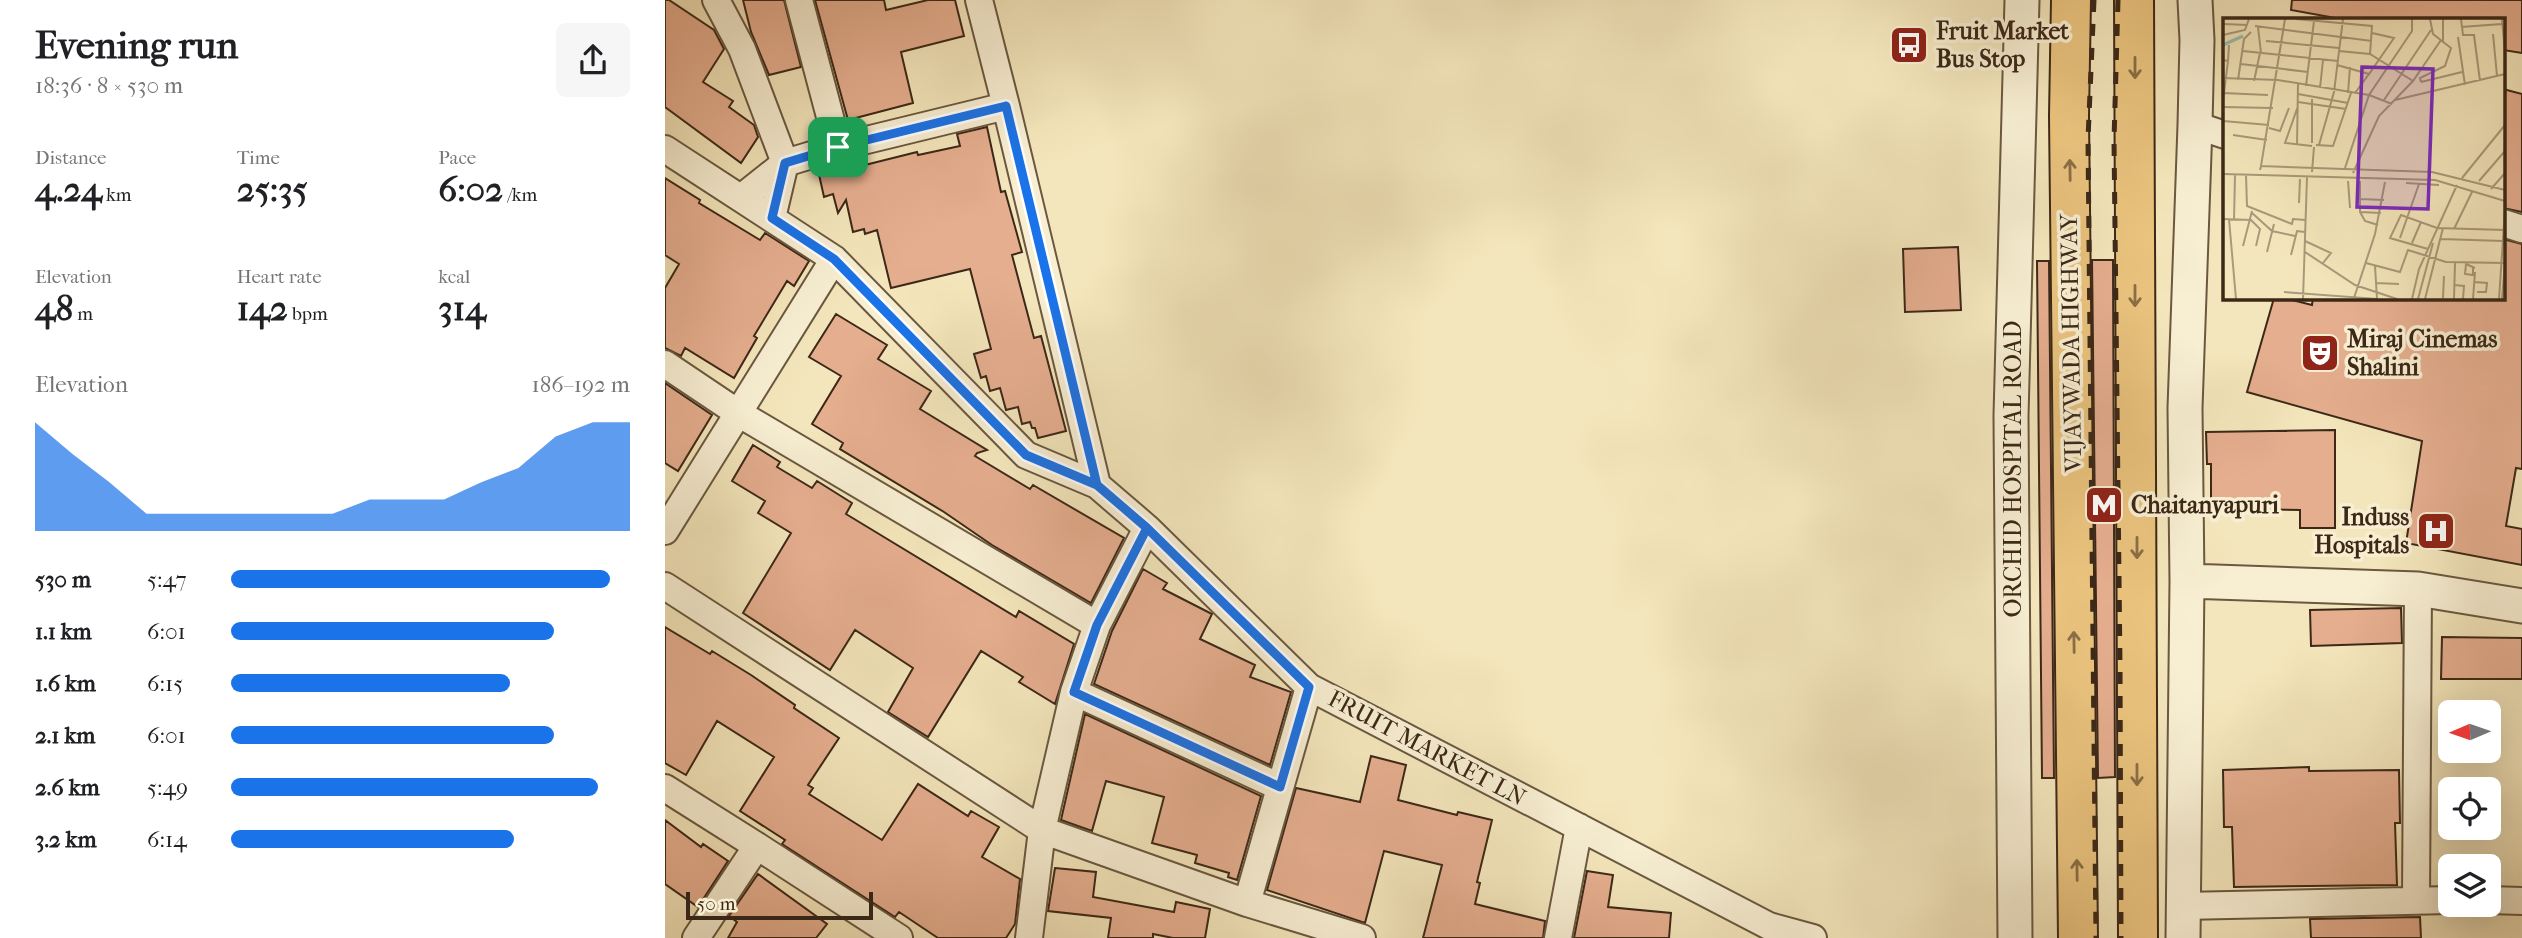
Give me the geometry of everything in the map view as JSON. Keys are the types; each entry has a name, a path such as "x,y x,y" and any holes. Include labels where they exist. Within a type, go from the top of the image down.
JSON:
{"highway":[{"name":"VIJAYWADA HIGHWAY","path":"2071,0 2069,116 2078,938"},
{"path":"2134,0 2138,938"}],"street":[{"path":"716,0 742,49 785,163 772,218"},
{"path":"799,0 838,147"},
{"path":"979,0 1097,485"},
{"name":"ORCHID HOSPITAL ROAD","path":"2015,938 2011,416 2022,0"},
{"path":"2195,0 2197,40 2210,130 2185,408 2187,581 2183,922 2416,899 2438,900"},
{"path":"741,198 785,163 838,147 1006,106"},
{"name":"FRUIT MARKET LN","path":"665,149 834,259 1026,455 1097,485 1147,528 1309,687 1769,926 1814,938"},
{"path":"2505,224 2522,229"},
{"path":"665,531 834,259"},
{"path":"665,364 738,413 1097,625"},
{"path":"1029,938 1042,830 1074,692 1097,625 1147,528"},
{"path":"2187,581 2418,589 2522,606"},
{"path":"665,586 1042,830 1247,903 1362,938"},
{"path":"2416,899 2418,589"},
{"path":"1247,903 1309,687"},
{"path":"1074,692 1280,787"},
{"path":"665,788 899,938"},
{"path":"1558,938 1579,827"},
{"path":"697,938 757,846"},
{"path":"2501,900 2522,901"}],"building":[{"path":"665,0 714,30 724,49 703,82 733,101 729,107 754,125 758,137 741,163 665,107"},
{"path":"743,0 784,0 801,67 769,75 751,32"},
{"path":"815,0 884,0 886,10 928,0 955,0 964,36 901,52 913,103 848,120"},
{"path":"2292,0 2522,0 2522,53 2505,50 2505,18 2335,18 2291,10"},
{"path":"2505,90 2522,94 2522,212 2505,208"},
{"path":"987,127 1001,192 1005,191 1022,252 1012,255 1034,338 1041,336 1066,431 1038,438 1030,422 1022,424 1018,407 1006,410 1000,388 990,391 986,376 981,378 974,354 991,349 970,269 891,288 877,230 865,234 864,229 853,232 846,200 838,213 833,194 824,197 818,170 864,157 865,165 917,152 918,155 960,146 957,134"},
{"path":"665,178 700,200 699,203 760,240 765,233 809,261 794,286 787,281 754,336 757,338 734,378 685,348 681,356 665,348 665,288 679,264 665,255"},
{"path":"2505,240 2522,244 2522,469 2516,468 2506,526 2522,529 2522,565 2406,543 2422,441 2247,392 2274,299 2288,299 2312,305 2313,299 2505,299"},
{"path":"1958,247 1961,310 1905,312 1903,249"},
{"path":"2092,260 2113,260 2115,777 2098,778"},
{"path":"2037,261 2049,261 2054,778 2042,778"},
{"path":"836,314 887,345 878,359 931,391 920,409 987,450 975,456 1030,489 1033,485 1124,538 1091,603 992,545 944,512 840,449 843,443 812,424 841,376 809,357"},
{"path":"665,383 712,415 678,471 665,463"},
{"path":"2335,430 2335,528 2300,528 2300,510 2211,509 2211,464 2207,464 2206,432"},
{"path":"753,445 780,462 777,467 812,488 817,481 852,503 846,514 1016,617 1019,611 1074,644 1055,704 1019,682 1023,677 981,651 928,737 888,712 913,668 855,630 830,670 743,613 791,533 758,513 765,501 732,481"},
{"path":"1143,569 1167,583 1163,589 1212,614 1200,639 1255,665 1250,677 1291,692 1270,765 1094,684 1112,631"},
{"path":"2401,608 2402,643 2311,646 2310,610"},
{"path":"665,627 751,675 839,738 808,785 813,788 809,794 882,840 918,784 968,816 971,811 999,827 982,857 1020,879 1015,924 1006,938 938,938 899,912 895,917 782,844 785,840 740,811 774,757 717,721 686,775 665,763"},
{"path":"2442,637 2522,638 2522,679 2441,679"},
{"path":"1085,714 1261,796 1237,880 1228,877 1229,873 1195,863 1197,855 1152,843 1164,797 1106,781 1092,831 1061,820"},
{"path":"1371,756 1406,765 1398,800 1457,815 1458,812 1492,820 1477,882 1480,883 1475,904 1545,921 1543,938 1423,938 1442,865 1384,851 1365,923 1267,890 1296,788 1360,802"},
{"path":"2309,767 2309,771 2399,770 2400,823 2395,823 2397,885 2234,887 2232,827 2224,827 2223,770"},
{"path":"665,820 701,847 703,844 728,861 698,907 665,884"},
{"path":"1055,868 1096,872 1093,897 1174,912 1176,902 1210,909 1205,938 1173,938 1153,934 1153,938 1108,938 1111,918 1048,911"},
{"path":"1587,871 1613,875 1608,907 1671,913 1669,938 1574,938"},
{"path":"758,874 827,924 816,938 728,938 737,922 729,916"},
{"path":"2420,917 2421,938 2311,938 2310,919"}],"railway":[{"path":"2094,0 2088,139 2096,938"},
{"path":"2118,0 2114,140 2121,938"}],"place":[{"name":"Fruit Market Bus Stop","path":"1909,45"},
{"name":"Miraj Cinemas Shalini","path":"2320,353"},
{"name":"Chaitanyapuri","path":"2104,505"},
{"name":"Induss Hospitals","path":"2436,531"}],"route":[{"path":"838,147 785,163 772,218 834,259 1026,455 1097,485 1147,528 1097,625 1074,692 1280,787 1309,687 1147,528 1097,485 1006,106 838,147"}]}
